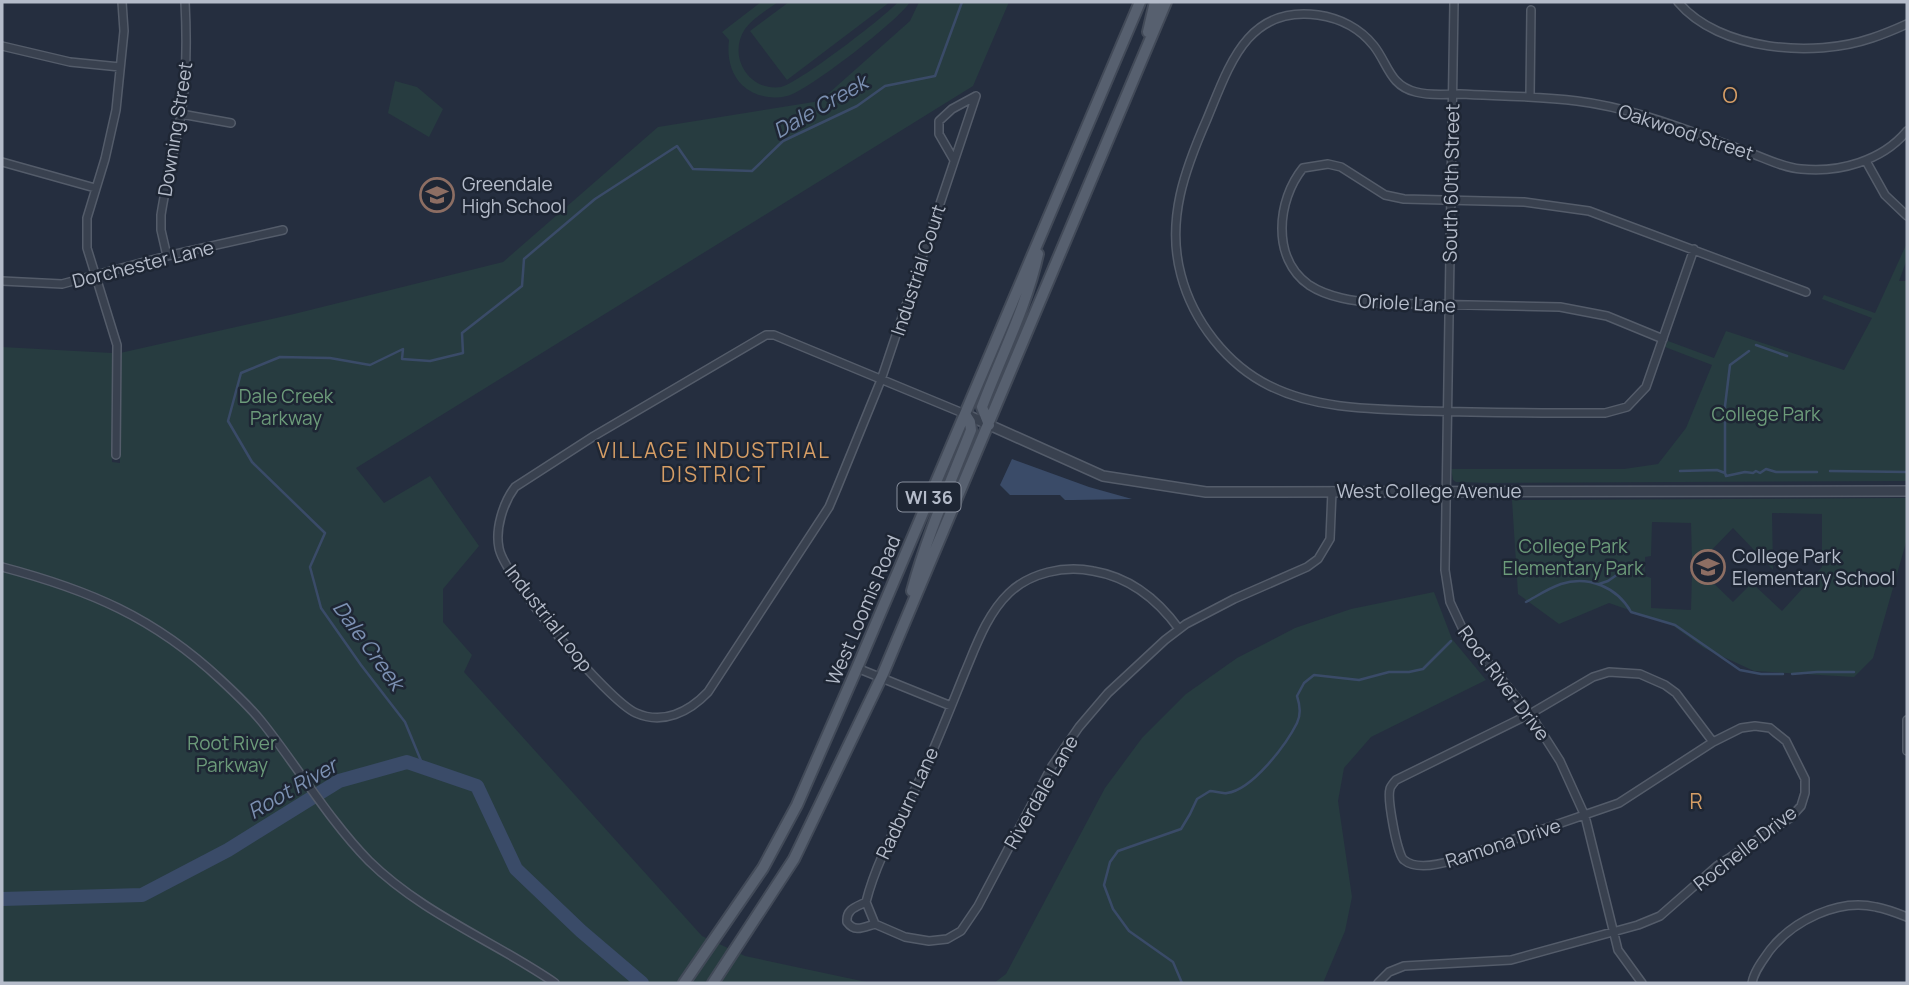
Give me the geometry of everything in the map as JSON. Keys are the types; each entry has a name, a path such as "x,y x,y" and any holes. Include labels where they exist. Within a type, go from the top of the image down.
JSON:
{"main road":[{"name":"West Loomis Road","path":"686,980 763,867 797,805 858,668 1140,2"},
{"path":"1141,62 1155,2"},
{"name":"WI 36","path":"713,983 794,859 882,676 1166,2"},
{"path":"989,425 982,414 982,407 1012,336 1033,276 1042,231"},
{"path":"904,625 920,560 971,430 965,414"}],"street":[{"path":"116,455 117,345 87,248 87,218 116,110 124,31 122,2"},
{"name":"Downing Street","path":"167,256 161,230 161,215 181,114 187,46 186,2"},
{"name":"South 60th Street","path":"1446,491 1454,2"},
{"path":"1678,2 1709,27 1748,42 1788,48 1828,47 1870,39 1907,24"},
{"path":"1530,97 1531,10"},
{"name":"Oakwood Street","path":"1695,249 1646,387 1627,407 1605,414 1448,412 1342,406 1307,399 1272,387 1248,373 1227,355 1191,303 1180,274 1175,234 1178,200 1188,163 1231,61 1258,26 1281,15 1303,13 1330,16 1357,29 1375,47 1394,82 1410,92 1579,101 1626,111 1798,169 1833,169 1866,161 1898,142 1907,131"},
{"path":"2,46 70,62 120,67"},
{"name":"Industrial Court","path":"881,380 976,96 952,109 939,121 939,134 954,160"},
{"path":"181,114 231,123"},
{"path":"1866,161 1885,195 1907,216"},
{"path":"2,162 95,188"},
{"name":"Oriole Lane","path":"1663,339 1606,316 1560,307 1377,303 1351,300 1322,292 1308,284 1296,272 1284,253 1284,206 1293,181 1303,168 1328,163 1341,167 1385,195 1404,199 1571,206 1615,219 1806,292"},
{"name":"Dorchester Lane","path":"2,281 62,284 167,256 284,230"},
{"name":"Industrial Loop","path":"881,380 828,507 708,692 686,712 654,717 637,714 617,700 531,602 506,566 499,550 499,524 515,487 758,338 774,335 965,414"},
{"name":"West College Avenue","path":"965,414 1103,476 1206,492 1907,491"},
{"name":"Riverdale Lane","path":"866,902 848,912 847,922 853,928 875,924 905,937 929,942 947,939 961,931 978,906 1039,789 1073,736 1108,693 1178,629 1234,599 1307,567 1318,559 1330,539 1332,491"},
{"name":"Root River Drive","path":"1446,491 1446,570 1450,602 1476,651 1530,714 1560,761 1585,816 1618,950 1642,983"},
{"path":"2,567 52,581 136,615 201,661 261,720 336,822 369,860 403,890 444,918 555,983"},
{"name":"Radburn Lane","path":"866,902 873,876 926,766 989,619 1007,595 1025,581 1052,571 1085,569 1118,578 1140,589 1167,612 1178,629"},
{"path":"858,668 951,706"},
{"name":"Ramona Drive","path":"1585,816 1443,863 1414,864 1404,861 1399,853 1389,798 1390,788 1396,780 1530,714 1593,677 1609,672 1627,672 1652,678 1676,694 1713,742"},
{"path":"1907,720 1907,751"},
{"name":"Rochelle Drive","path":"1378,983 1389,972 1405,966 1511,960 1660,916 1717,866 1790,818 1801,806 1805,779 1786,741 1770,728 1741,728 1713,742 1619,803 1585,816"},
{"path":"866,902 875,924"},
{"path":"1752,983 1761,963 1772,948 1798,924 1812,916 1848,907 1873,906 1907,917"}],"green space":[{"path":"761,2 778,2 760,14 745,29 740,39 740,61 744,70 759,84 781,87 804,75 860,35 898,2 910,2 903,11 832,69 798,92 775,98 752,92 742,85 730,64 729,40 722,32"},
{"path":"789,2 890,2 787,80 750,31"},
{"name":"Root River Parkway","path":"919,2 1009,2 973,86 356,468 384,503 430,476 479,546 443,589 443,622 472,655 464,672 702,936 745,956 871,983 2,983 2,347 112,353 112,462 120,463 120,353 294,314 503,262 658,127 820,101 910,21"},
{"path":"395,81 417,87 443,109 429,137 388,113"},
{"name":"College Park","path":"1907,243 1907,259 1899,281 1907,281 1907,481 1490,483 1453,480 1451,469 1624,469 1658,464 1686,428 1712,365 1665,347 1668,341 1714,358 1726,331 1844,370 1872,318 1822,299 1824,295 1875,313"},
{"name":"College Park Elementary Park","path":"1907,498 1907,539 1873,658 1854,677 1754,671 1704,648 1672,625 1609,603 1559,624 1518,594 1512,500","holes":["1772,513 1822,514 1822,567 1782,611 1752,583 1733,602 1702,572 1692,573 1691,610 1651,608 1651,578 1645,576 1645,557 1651,556 1652,522 1691,523 1692,560 1702,560 1733,528 1773,570"]},
{"path":"1434,592 1452,639 1486,680 1371,737 1344,768 1338,801 1352,897 1345,931 1323,983 994,983 1006,974 1105,788 1142,738 1186,694 1237,658 1295,628 1351,609"}],"water":[{"path":"1012,459 1089,487 1132,499 1065,500 1060,495 1010,495 1000,485"}],"waterway":[{"name":"Dale Creek","path":"424,768 405,722 321,608 310,567 325,533 252,462 228,421 241,373 280,357 330,358 370,365 403,349 402,359 430,361 463,353 462,333 522,286 524,259 595,199 677,146 693,169 752,171 783,141 857,106 885,86 935,76 962,2"},
{"path":"1756,345 1787,356"},
{"path":"1725,473 1725,406 1730,365 1749,351"},
{"path":"1680,471 1717,470 1726,476 1756,471 1760,473 1766,469 1776,472 1817,472"},
{"path":"1830,471 1907,472"},
{"path":"1599,584 1631,565"},
{"path":"1526,602 1561,584 1591,582 1610,590 1631,612 1675,625 1740,670 1783,674"},
{"path":"1182,983 1173,962 1129,931 1113,909 1104,885 1110,862 1118,851 1181,829 1197,799 1210,791 1225,793 1247,784 1277,754 1292,732 1299,717 1297,696 1304,683 1314,675 1359,680 1389,672 1423,669 1451,641"},
{"path":"1792,674 1854,672"},
{"name":"Root River","path":"2,899 142,895 228,850 339,781 407,762 477,786 516,869 581,931 642,983"}],"place":[{"name":"Greendale High School","path":"437,195"},
{"name":"College Park Elementary School","path":"1708,567"}],"district":[{"name":"O","path":"1731,95"},
{"name":"VILLAGE INDUSTRIAL DISTRICT","path":"714,462"},
{"name":"R","path":"1697,801"}],"park label":[{"name":"Dale Creek Parkway","path":"286,407"}]}
